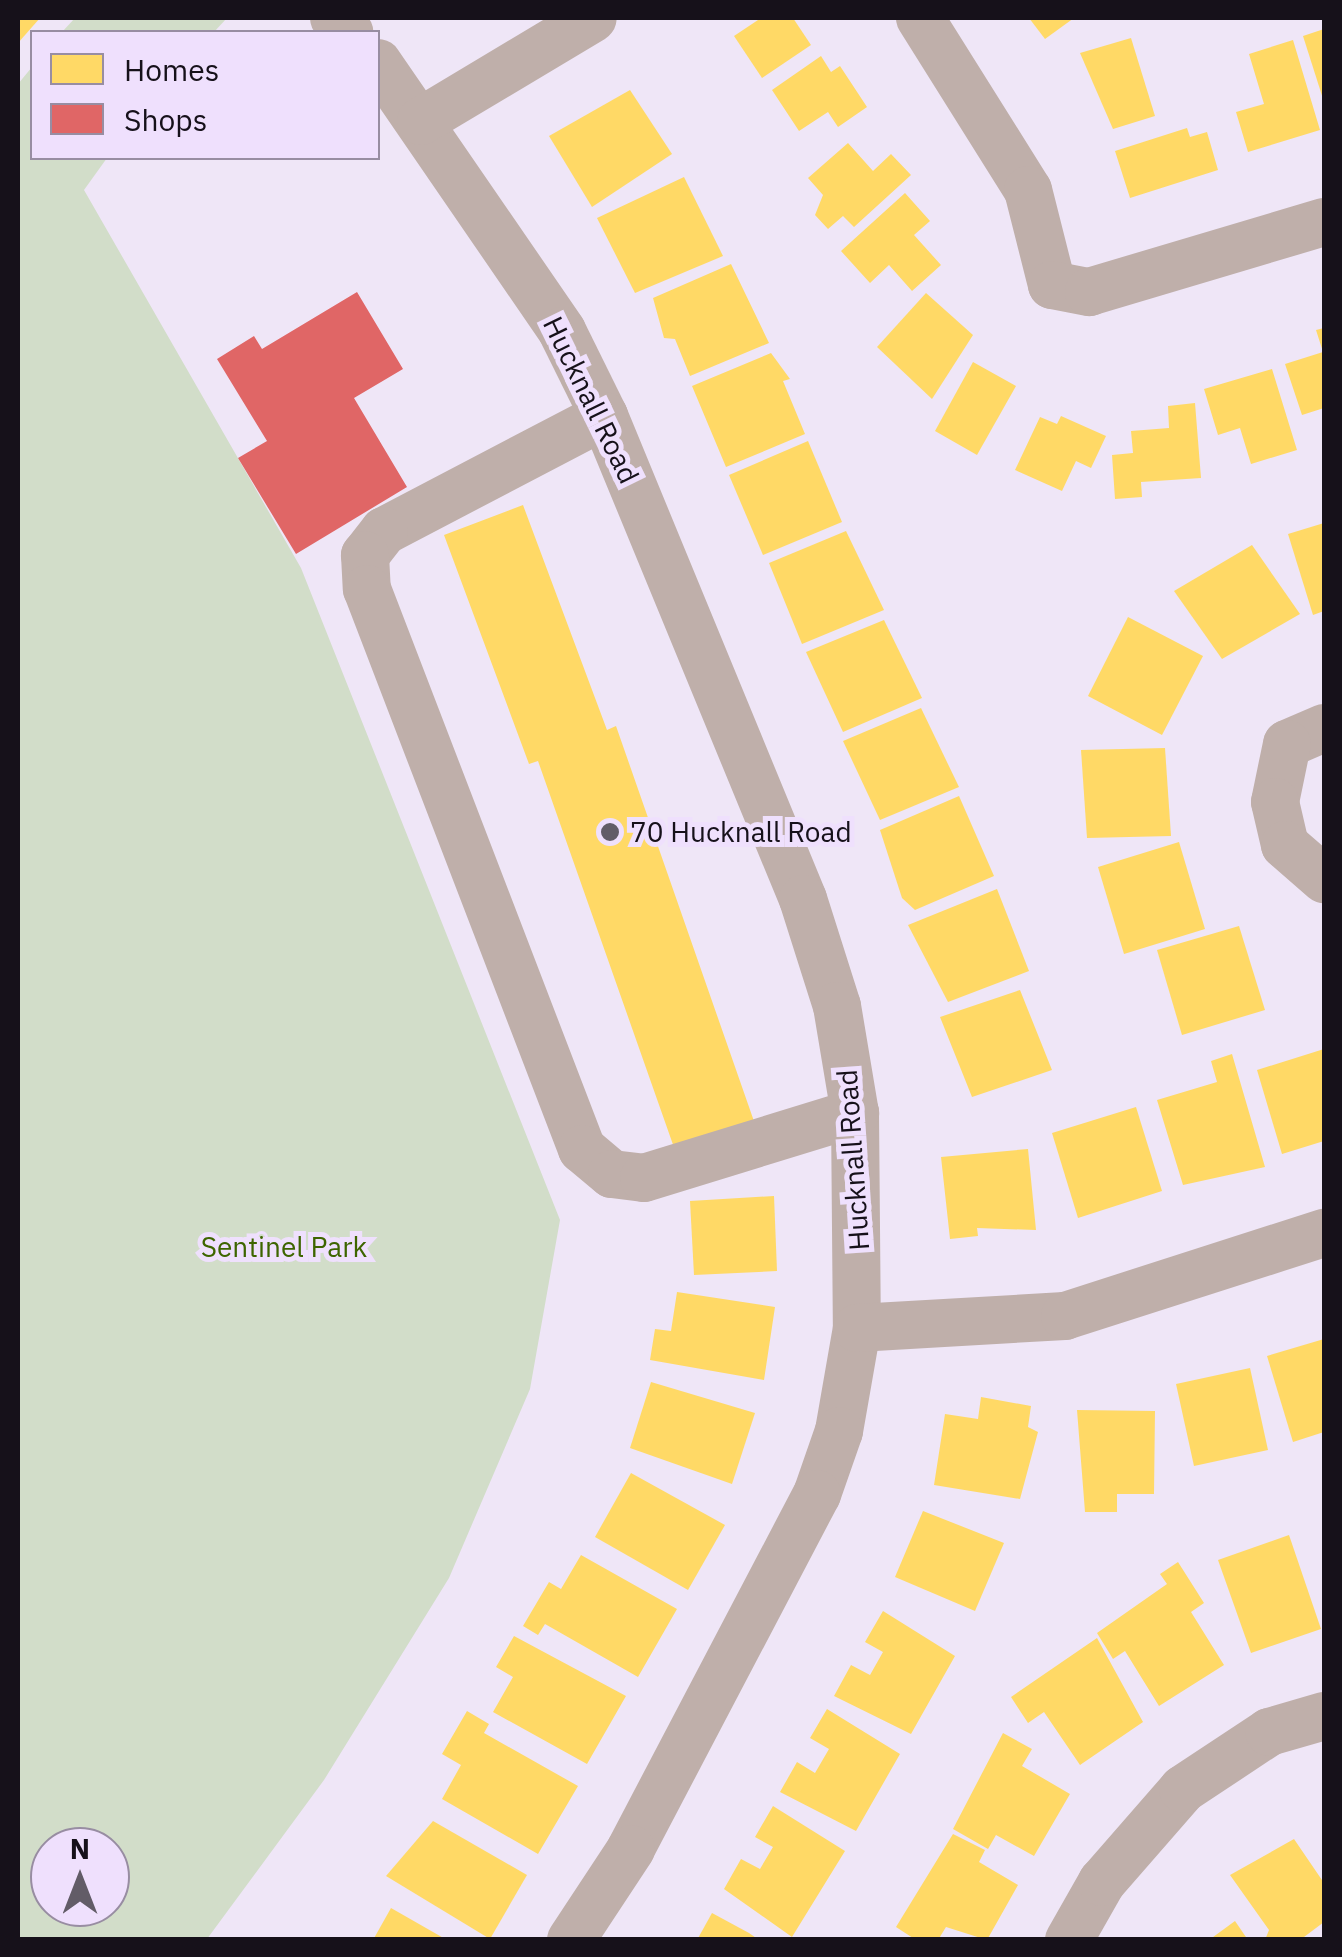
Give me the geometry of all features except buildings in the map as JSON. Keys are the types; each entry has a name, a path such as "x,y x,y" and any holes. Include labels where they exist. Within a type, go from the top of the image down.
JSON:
{"street":[{"path":"421,121 593,18"},
{"path":"920,18 1028,190 1052,285 1089,292 1324,222"},
{"name":"Hucknall Road","path":"380,67 562,331 604,416 804,899 838,1006 855,1114 858,1328 817,1494 631,1849 571,1940"},
{"path":"604,416 384,531 365,555 367,589 582,1148 612,1174 644,1178 855,1114"},
{"path":"1324,728 1287,744 1275,802 1286,844 1324,878"},
{"path":"858,1328 1066,1316 1324,1233"},
{"path":"1069,1940 1102,1882 1183,1789 1269,1732 1324,1716"}],"green space":[{"path":"75,18 227,18 216,30 64,30"},
{"name":"Sentinel Park","path":"30,69 30,160 106,160 84,190 301,568 560,1220 530,1389 449,1578 324,1780 207,1939 18,1939 18,84"}],"place":[{"name":"70 Hucknall Road","path":"610,832"}]}
